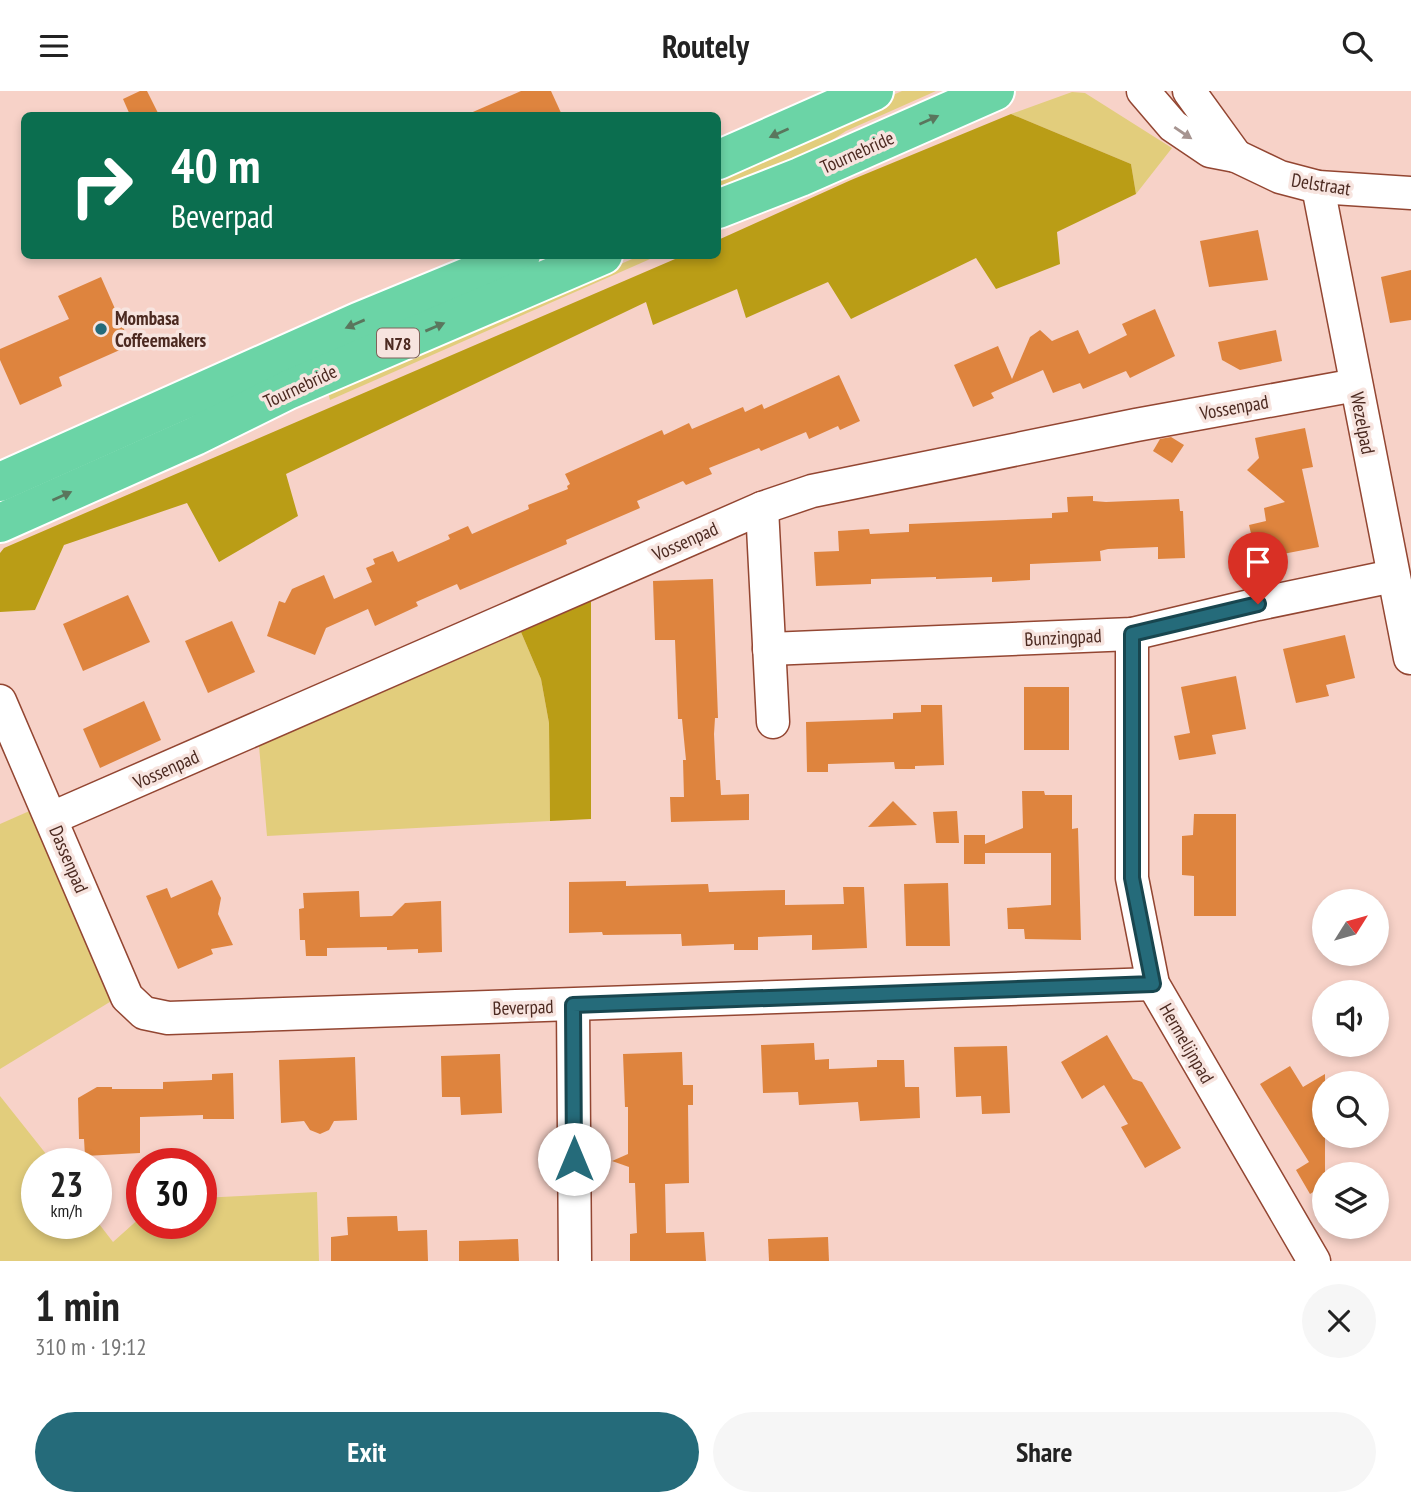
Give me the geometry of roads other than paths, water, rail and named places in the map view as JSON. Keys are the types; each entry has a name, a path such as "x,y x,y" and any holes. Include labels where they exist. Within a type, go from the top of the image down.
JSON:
{"main road":[{"path":"721,159 874,91"},
{"name":"Tournebride","path":"721,208 800,177 995,91"},
{"name":"Tournebride","path":"0,482 358,322 511,259"},
{"name":"Tournebride","path":"0,523 195,436 288,390 594,259"}],"street":[{"name":"Delstraat","path":"1143,91 1173,126 1210,151 1236,156 1280,177 1318,187 1411,193"},
{"name":"Delstraat","path":"1189,91 1236,156"},
{"name":"Wezelpad","path":"1318,187 1410,658"},
{"name":"Vossenpad","path":"52,818 762,508 812,491 1136,425 1356,385"},
{"path":"762,508 773,722"},
{"name":"Bunzingpad","path":"769,649 1132,634 1393,576"},
{"name":"Hermelijnpad","path":"1132,634 1132,878 1153,984 1314,1261"},
{"name":"Dassenpad","path":"0,701 127,997 144,1013"},
{"name":"Beverpad","path":"144,1013 168,1018 1153,984"},
{"path":"573,1005 575,1261"}],"place":[{"name":"Mombasa Coffeemakers","path":"101,329"}]}
